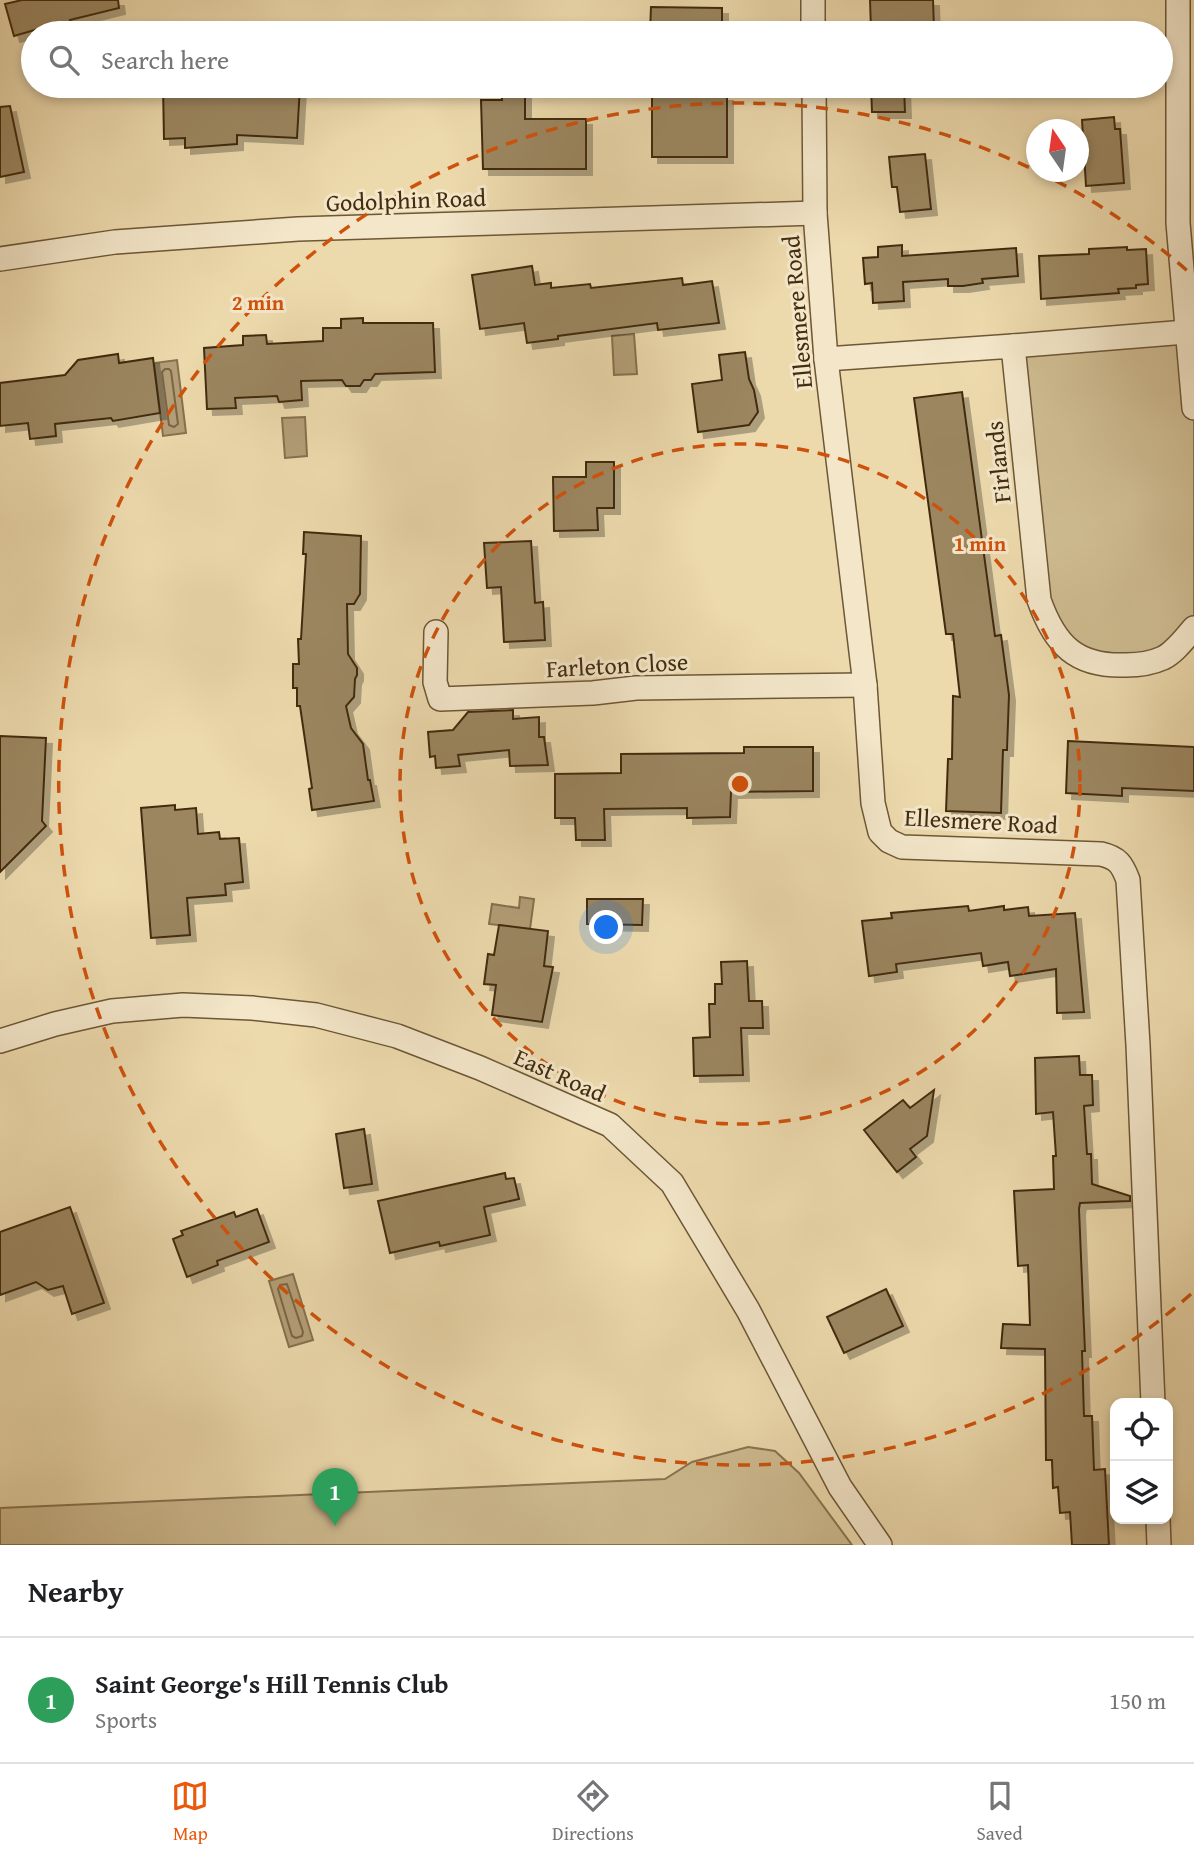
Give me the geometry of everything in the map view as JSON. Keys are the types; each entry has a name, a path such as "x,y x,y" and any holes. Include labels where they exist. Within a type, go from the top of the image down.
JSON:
{"street":[{"path":"813,0 813,21"},
{"path":"1178,0 1178,223 1194,408"},
{"name":"Ellesmere Road","path":"814,98 815,213 826,359 865,685 873,803 880,832 889,841 902,847 1101,854 1114,857 1122,865 1128,880 1138,1045 1153,1398"},
{"name":"Godolphin Road","path":"0,259 115,243 298,229 815,213"},
{"path":"826,359 1186,332"},
{"name":"Firlands","path":"1013,346 1039,600 1046,622 1058,639 1077,657 1102,666 1138,665 1163,658 1180,645 1194,628"},
{"name":"Farleton Close","path":"436,632 435,682 440,699 593,693 636,688 865,685"},
{"name":"East Road","path":"0,1041 55,1024 112,1011 183,1005 316,1014 397,1036 480,1068 610,1125 672,1183 748,1310 840,1487 880,1545"},
{"path":"1158,1524 1159,1545"}],"shaded area":[{"path":"1186,332 1194,408 1194,628 1180,645 1102,666 1047,622 1013,346"},
{"path":"748,1447 775,1451 799,1473 852,1545 0,1545 0,1508 665,1479 692,1462"}],"water":[{"path":"634,334 637,374 614,375 612,336"},
{"path":"177,360 186,433 163,436 154,363"},
{"path":"305,417 307,456 285,458 282,418"},
{"path":"520,897 534,899 530,929 489,924 492,904 519,908"},
{"path":"293,1274 313,1340 289,1347 269,1281"}],"building":[{"path":"22,0 118,0 119,8 70,21 21,21 21,34 14,36 5,4"},
{"path":"870,0 933,0 934,21 871,21"},
{"path":"651,7 722,8 722,21 650,21"},
{"path":"163,98 299,98 297,138 237,135 237,144 185,148 185,138 164,139"},
{"path":"525,98 525,119 586,119 586,169 483,169 481,100"},
{"path":"652,98 727,98 727,157 652,157"},
{"path":"871,98 904,98 905,112 872,112"},
{"path":"10,106 24,172 0,177 0,107"},
{"path":"1114,117 1115,129 1120,129 1124,183 1086,186 1086,182 1089,182 1089,119"},
{"path":"925,154 931,209 900,212 897,187 892,187 889,157"},
{"path":"902,245 902,256 1016,248 1018,276 982,279 983,283 963,286 948,286 948,279 903,282 904,301 873,303 872,283 865,284 863,258 878,257 878,247"},
{"path":"1127,247 1127,250 1146,249 1148,284 1118,289 1119,293 1041,299 1039,256 1089,254 1089,249"},
{"path":"532,266 535,285 551,283 551,288 590,284 591,288 682,278 683,285 712,281 719,323 658,330 657,323 558,336 558,339 527,343 524,323 480,329 472,275"},
{"path":"363,318 363,323 433,323 435,372 375,374 371,380 364,380 360,386 346,386 342,380 301,381 302,400 279,402 277,396 235,398 236,408 207,409 204,348 243,345 243,336 266,335 267,344 323,341 323,328 341,328 341,319"},
{"path":"745,352 758,412 749,425 698,432 692,384 722,380 719,355"},
{"path":"118,354 119,363 153,358 160,413 113,421 111,418 55,424 56,436 30,439 28,423 0,426 0,383 65,375 78,360"},
{"path":"962,392 995,636 1001,635 1009,695 1007,750 1003,750 1001,813 946,811 948,759 952,759 953,696 960,697 953,634 946,634 914,398"},
{"path":"586,462 614,462 614,508 597,508 598,530 554,531 553,477 586,477"},
{"path":"304,532 361,536 360,594 354,604 347,604 348,654 357,668 357,675 354,697 346,706 351,728 363,744 374,801 312,810 309,789 312,788 300,706 297,706 297,688 293,688 293,664 299,664 298,639 301,639 306,554 303,554"},
{"path":"531,541 535,603 543,602 545,640 504,642 501,587 487,588 484,543"},
{"path":"513,710 513,719 539,717 539,737 544,737 548,765 510,766 509,750 458,755 460,766 436,768 435,756 430,757 428,732 453,730 468,712"},
{"path":"0,736 46,738 42,821 46,826 0,872"},
{"path":"1068,741 1194,747 1194,791 1122,788 1122,796 1066,793"},
{"path":"744,747 813,747 813,791 731,792 730,817 687,818 687,808 604,809 605,840 576,840 575,818 555,818 555,774 621,773 621,754 744,753"},
{"path":"175,805 175,810 196,808 198,834 219,832 220,839 239,838 243,882 225,884 226,895 187,898 190,935 151,938 141,808"},
{"path":"587,899 643,899 642,925 587,924"},
{"path":"968,906 969,911 1004,906 1004,910 1028,907 1029,916 1075,913 1084,1012 1057,1013 1056,969 1010,976 1008,962 983,966 981,953 896,964 897,972 869,976 862,921 892,918 891,913"},
{"path":"499,925 548,931 544,966 553,967 542,1022 492,1015 496,985 484,984 488,954 494,955"},
{"path":"747,961 749,1001 762,1001 763,1028 741,1028 743,1075 694,1076 693,1038 710,1037 709,1004 715,1004 715,984 722,984 721,962"},
{"path":"1079,1056 1080,1075 1092,1075 1093,1105 1084,1106 1092,1184 1130,1196 1130,1201 1080,1203 1079,1209 1085,1351 1082,1351 1084,1416 1092,1416 1094,1470 1105,1469 1109,1545 1072,1545 1070,1512 1060,1513 1058,1487 1053,1488 1052,1460 1046,1460 1045,1349 1001,1348 1003,1324 1030,1325 1028,1265 1018,1266 1014,1191 1054,1189 1053,1156 1056,1156 1053,1112 1036,1114 1035,1058"},
{"path":"934,1090 927,1136 910,1149 916,1157 897,1172 864,1130 903,1100 910,1108"},
{"path":"364,1129 372,1184 344,1188 336,1134"},
{"path":"505,1173 506,1179 514,1178 519,1199 484,1207 490,1235 440,1246 439,1242 390,1253 378,1201"},
{"path":"70,1207 104,1303 72,1314 63,1286 48,1290 36,1282 0,1295 0,1232"},
{"path":"257,1209 269,1242 217,1261 218,1265 187,1277 173,1239 183,1235 181,1231 234,1212 236,1217"},
{"path":"886,1289 903,1326 844,1353 827,1317"}],"place":[{"name":"Saint George's Hill Tennis Club","path":"335,1526"}]}
